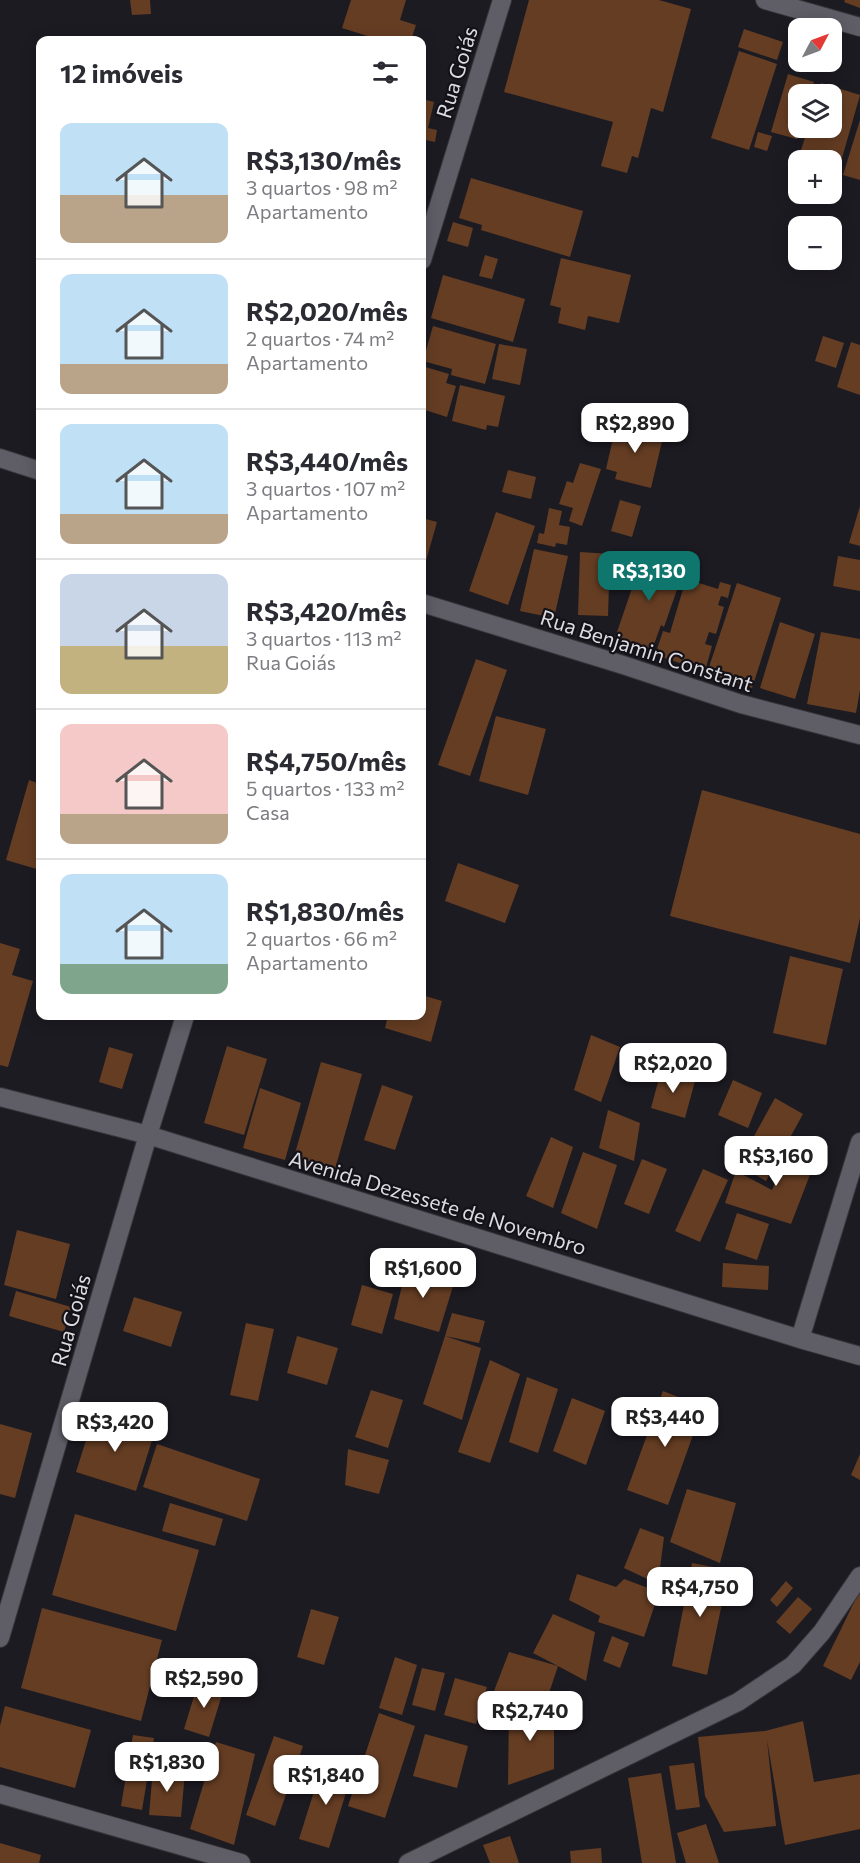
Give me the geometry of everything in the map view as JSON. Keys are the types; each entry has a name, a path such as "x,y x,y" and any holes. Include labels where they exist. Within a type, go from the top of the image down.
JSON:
{"street":[{"name":"Rua Goiás","path":"426,247 502,0"},
{"path":"765,0 860,27"},
{"path":"0,458 36,470"},
{"name":"Rua Benjamin Constant","path":"426,604 741,704 860,735"},
{"name":"Rua Goiás","path":"0,1638 184,1020"},
{"name":"Avenida Dezessete de Novembro","path":"0,1097 148,1135 860,1356"},
{"path":"800,1339 860,1142"},
{"path":"408,1863 738,1702 793,1665 822,1632 860,1576"},
{"path":"0,1794 241,1863"}],"building":[{"path":"130,0 150,0 151,14 132,15"},
{"path":"351,0 406,0 400,20 416,25 412,36 367,36 342,28"},
{"path":"529,0 659,0 691,9 663,112 651,108 638,158 632,156 627,173 601,166 613,122 504,92"},
{"path":"845,0 860,0 860,8 844,2"},
{"path":"744,29 783,42 777,60 738,47"},
{"path":"739,51 777,64 749,150 711,138"},
{"path":"788,74 814,82 813,84 788,84 788,137 771,132"},
{"path":"842,89 860,95 842,158 842,150 801,150 805,138 842,138"},
{"path":"426,100 434,102 428,128 437,130 435,142 426,140"},
{"path":"860,120 860,180 843,175"},
{"path":"758,132 772,136 767,151 754,147"},
{"path":"471,178 583,211 570,257 481,230 482,225 459,218"},
{"path":"453,222 473,228 468,247 447,241"},
{"path":"485,255 498,259 492,279 479,276"},
{"path":"561,258 631,275 619,323 588,316 585,330 558,323 561,308 550,305"},
{"path":"443,275 525,299 513,342 431,318"},
{"path":"433,326 496,344 485,384 451,375 452,369 426,362 426,350"},
{"path":"823,336 844,343 836,368 815,361"},
{"path":"851,342 860,345 860,395 837,387"},
{"path":"499,344 527,349 520,385 492,379"},
{"path":"426,367 449,374 446,383 456,386 447,417 426,410"},
{"path":"460,385 505,396 498,427 487,425 486,430 452,421"},
{"path":"617,421 664,433 651,488 615,479 617,472 606,469"},
{"path":"580,463 601,469 582,526 569,521 573,508 559,504 567,481 573,483"},
{"path":"508,470 536,477 531,499 502,492"},
{"path":"620,500 641,506 632,537 611,531"},
{"path":"860,506 860,546 849,543"},
{"path":"549,508 562,511 559,525 570,527 567,545 556,543 555,547 537,543 539,533 544,534"},
{"path":"496,512 535,526 508,605 469,591"},
{"path":"426,519 437,522 426,561"},
{"path":"534,549 568,556 554,618 520,611"},
{"path":"580,552 610,554 608,616 578,615"},
{"path":"644,553 680,566 675,583 679,584 664,627 661,625 652,650 615,638"},
{"path":"838,556 860,560 860,591 833,586"},
{"path":"686,579 718,589 720,582 731,585 728,598 721,596 718,605 724,607 716,634 709,632 705,644 712,646 705,671 655,655 663,631 670,633"},
{"path":"737,583 781,598 752,688 707,673"},
{"path":"780,622 815,634 795,699 760,688"},
{"path":"821,632 860,639 860,690 856,713 807,704"},
{"path":"476,659 507,670 470,776 438,765"},
{"path":"496,716 546,729 528,795 479,781"},
{"path":"29,780 36,783 36,869 6,860"},
{"path":"702,790 860,834 860,918 850,963 670,916"},
{"path":"458,863 519,885 505,923 445,901"},
{"path":"0,943 20,949 12,975 33,981 8,1067 0,1065"},
{"path":"790,956 843,969 826,1045 773,1033"},
{"path":"426,996 442,1001 431,1042 385,1028 387,1020 426,1020"},
{"path":"591,1035 620,1047 601,1102 574,1090"},
{"path":"227,1046 267,1059 244,1135 204,1123"},
{"path":"109,1047 133,1054 122,1089 99,1082"},
{"path":"321,1062 362,1074 335,1169 294,1157"},
{"path":"661,1071 695,1081 685,1118 651,1108"},
{"path":"733,1080 762,1093 748,1128 718,1115"},
{"path":"382,1085 413,1096 395,1150 364,1140"},
{"path":"260,1088 301,1103 285,1160 243,1148"},
{"path":"775,1098 803,1114 766,1181 738,1165"},
{"path":"608,1110 640,1123 634,1161 599,1148"},
{"path":"551,1137 573,1147 553,1208 526,1196"},
{"path":"792,1141 818,1154 791,1224 725,1203 736,1171 772,1190"},
{"path":"583,1152 617,1165 597,1229 561,1213"},
{"path":"642,1159 667,1169 649,1214 624,1204"},
{"path":"703,1169 728,1180 700,1242 675,1231"},
{"path":"737,1213 769,1224 757,1260 725,1249"},
{"path":"17,1230 70,1244 56,1299 4,1285"},
{"path":"723,1263 769,1266 768,1290 722,1287"},
{"path":"407,1265 454,1283 439,1332 394,1319"},
{"path":"362,1285 393,1294 382,1334 351,1325"},
{"path":"16,1291 71,1307 64,1332 9,1316"},
{"path":"134,1297 182,1312 171,1347 123,1331"},
{"path":"452,1313 485,1321 479,1343 445,1336"},
{"path":"246,1323 274,1329 258,1401 230,1395"},
{"path":"297,1336 338,1348 327,1385 287,1373"},
{"path":"445,1336 481,1348 462,1420 423,1404"},
{"path":"490,1360 520,1374 490,1463 458,1452"},
{"path":"527,1377 558,1389 538,1453 509,1442"},
{"path":"371,1390 403,1400 388,1448 355,1437"},
{"path":"663,1391 703,1407 668,1505 627,1490"},
{"path":"572,1398 605,1411 586,1465 553,1451"},
{"path":"94,1415 154,1434 136,1491 76,1472"},
{"path":"0,1424 32,1433 15,1498 0,1494"},
{"path":"157,1444 260,1479 247,1521 143,1487"},
{"path":"348,1449 389,1460 379,1494 345,1485"},
{"path":"860,1454 860,1480 851,1475"},
{"path":"687,1489 736,1503 720,1563 670,1542"},
{"path":"170,1503 223,1519 215,1546 162,1531"},
{"path":"75,1514 199,1550 176,1631 52,1595"},
{"path":"640,1528 664,1537 658,1584 624,1568"},
{"path":"692,1563 729,1570 707,1675 672,1666"},
{"path":"577,1574 616,1587 624,1579 659,1592 644,1637 598,1622 600,1616 569,1600"},
{"path":"786,1581 793,1588 777,1607 770,1600"},
{"path":"860,1590 860,1662 851,1680 823,1666"},
{"path":"798,1597 812,1609 790,1634 776,1622"},
{"path":"42,1608 162,1640 141,1721 21,1688"},
{"path":"311,1609 339,1617 324,1665 297,1657"},
{"path":"553,1614 595,1632 586,1681 533,1653"},
{"path":"612,1636 629,1643 620,1668 603,1661"},
{"path":"509,1652 558,1666 545,1705 494,1691"},
{"path":"395,1657 417,1665 402,1715 379,1708"},
{"path":"422,1668 445,1673 435,1711 412,1705"},
{"path":"455,1678 487,1687 476,1724 444,1715"},
{"path":"199,1680 224,1688 209,1737 184,1729"},
{"path":"5,1706 91,1730 75,1788 0,1767 0,1726"},
{"path":"509,1706 554,1707 554,1769 508,1785"},
{"path":"379,1713 415,1726 385,1818 348,1806"},
{"path":"803,1721 814,1782 860,1774 860,1829 785,1845 767,1740 776,1826 724,1832 705,1796 698,1737 765,1731"},
{"path":"425,1734 468,1746 457,1788 413,1776"},
{"path":"133,1735 154,1738 142,1810 121,1806"},
{"path":"274,1736 303,1746 275,1826 246,1815"},
{"path":"216,1742 255,1754 234,1845 190,1829"},
{"path":"323,1763 352,1773 329,1848 299,1839"},
{"path":"694,1763 700,1807 676,1810 669,1766"},
{"path":"153,1769 185,1772 181,1817 149,1815"},
{"path":"661,1773 676,1863 642,1863 628,1778"},
{"path":"706,1824 719,1863 686,1863 677,1833"},
{"path":"510,1836 519,1863 490,1863 483,1845"},
{"path":"0,1843 41,1855 39,1863 0,1863"},
{"path":"601,1848 602,1863 571,1863 570,1851"}]}
